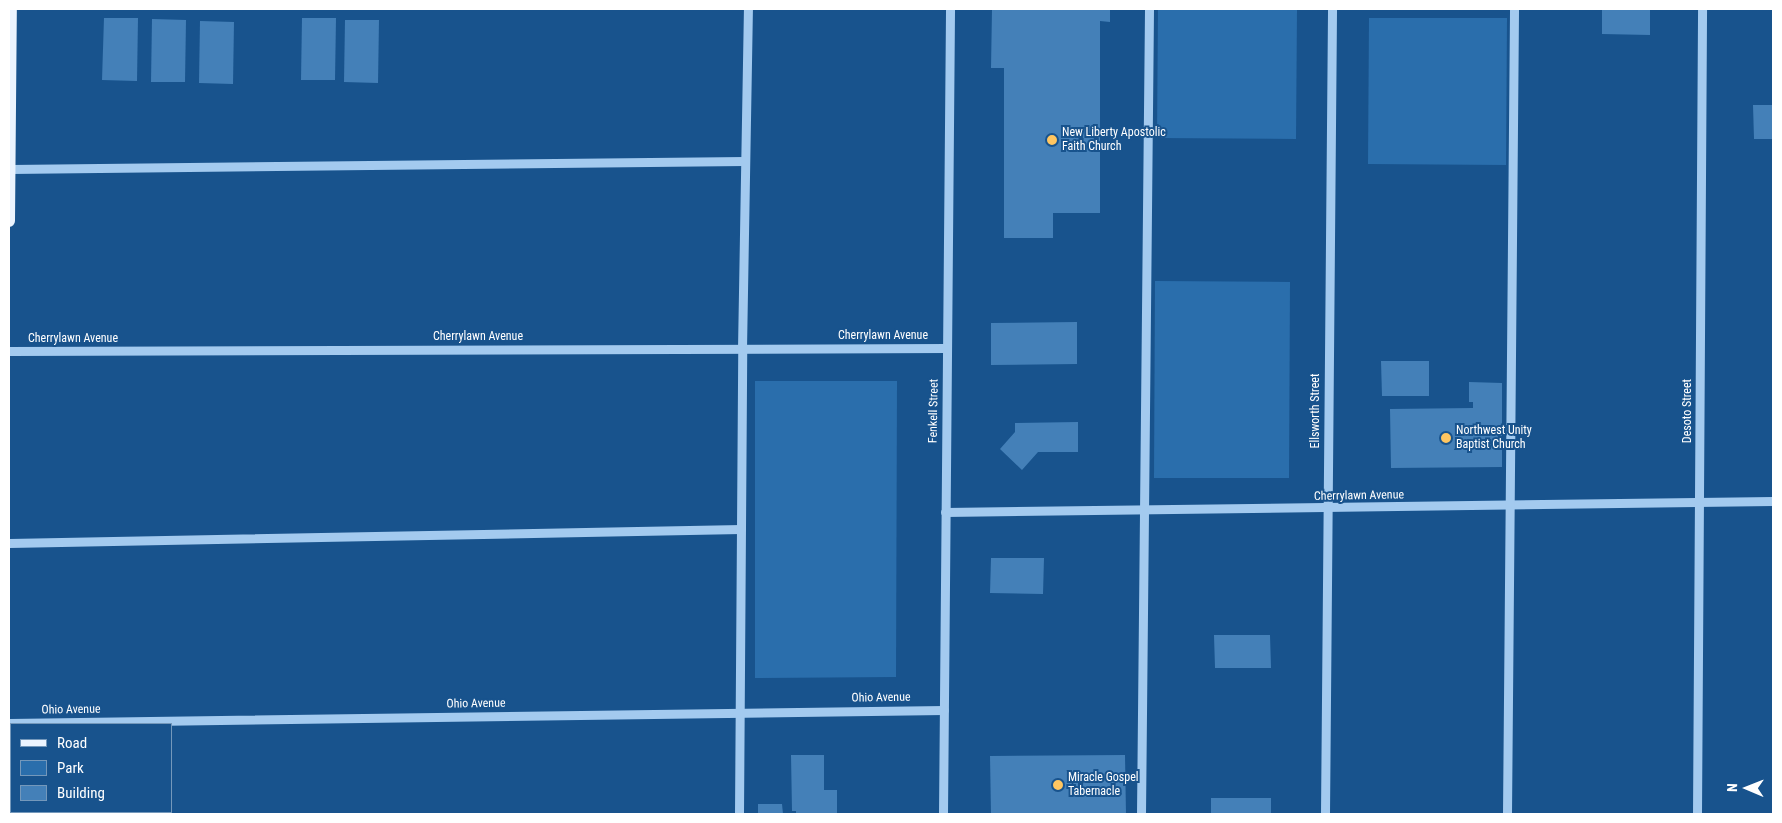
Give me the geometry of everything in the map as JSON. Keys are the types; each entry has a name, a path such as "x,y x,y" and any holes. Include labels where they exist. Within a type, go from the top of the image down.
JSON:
{"main road":[{"path":"9,221 12,9"}],"street":[{"path":"739,814 742,349 748,9"},
{"name":"Fenkell Street","path":"943,814 950,9"},
{"path":"1141,814 1149,9"},
{"name":"Ellsworth Street","path":"1325,814 1332,9"},
{"path":"1507,814 1514,9"},
{"name":"Desoto Street","path":"1697,814 1702,9"},
{"path":"10,169 745,161"},
{"name":"Cherrylawn Avenue","path":"9,351 947,348"},
{"name":"Cherrylawn Avenue","path":"945,512 1327,510 1773,501"},
{"path":"9,543 741,529"},
{"name":"Ohio Avenue","path":"9,723 944,710"}],"green space":[{"path":"1158,9 1297,9 1296,139 1157,138"},
{"path":"1369,18 1507,18 1506,165 1368,164"},
{"path":"1155,281 1290,282 1289,478 1154,478"},
{"path":"755,381 897,381 896,677 755,678"}],"building":[{"name":"New Liberty Apostolic Faith Church","path":"992,9 1110,9 1110,22 1100,21 1100,213 1053,213 1053,238 1004,238 1004,68 991,68"},
{"path":"1602,9 1650,9 1650,35 1602,34"},
{"path":"104,18 138,18 137,81 102,80"},
{"path":"302,18 336,18 335,80 301,80"},
{"path":"152,19 186,20 185,82 151,82"},
{"path":"345,20 379,20 378,83 344,82"},
{"path":"200,21 234,22 233,84 199,83"},
{"path":"1753,105 1773,105 1773,139 1754,139"},
{"path":"1077,322 1077,364 991,365 991,323"},
{"path":"1381,361 1429,361 1429,396 1382,396"},
{"name":"Northwest Unity Baptist Church","path":"1469,382 1502,383 1502,467 1391,468 1390,409 1473,408 1473,402 1469,402"},
{"path":"1078,422 1078,452 1038,452 1022,470 1000,449 1015,432 1015,423"},
{"path":"991,558 1044,558 1043,594 990,593"},
{"path":"1214,635 1270,635 1271,668 1215,668"},
{"path":"791,755 824,755 824,790 837,790 837,814 796,814 796,811 792,811"},
{"name":"Miracle Gospel Tabernacle","path":"1125,755 1126,814 991,814 990,756"},
{"path":"1211,798 1271,798 1271,814 1211,814"},
{"path":"758,804 782,804 783,814 758,814"}],"place":[{"name":"New Liberty Apostolic Faith Church","path":"1052,140"},
{"name":"Northwest Unity Baptist Church","path":"1446,438"},
{"name":"Miracle Gospel Tabernacle","path":"1058,785"}]}
